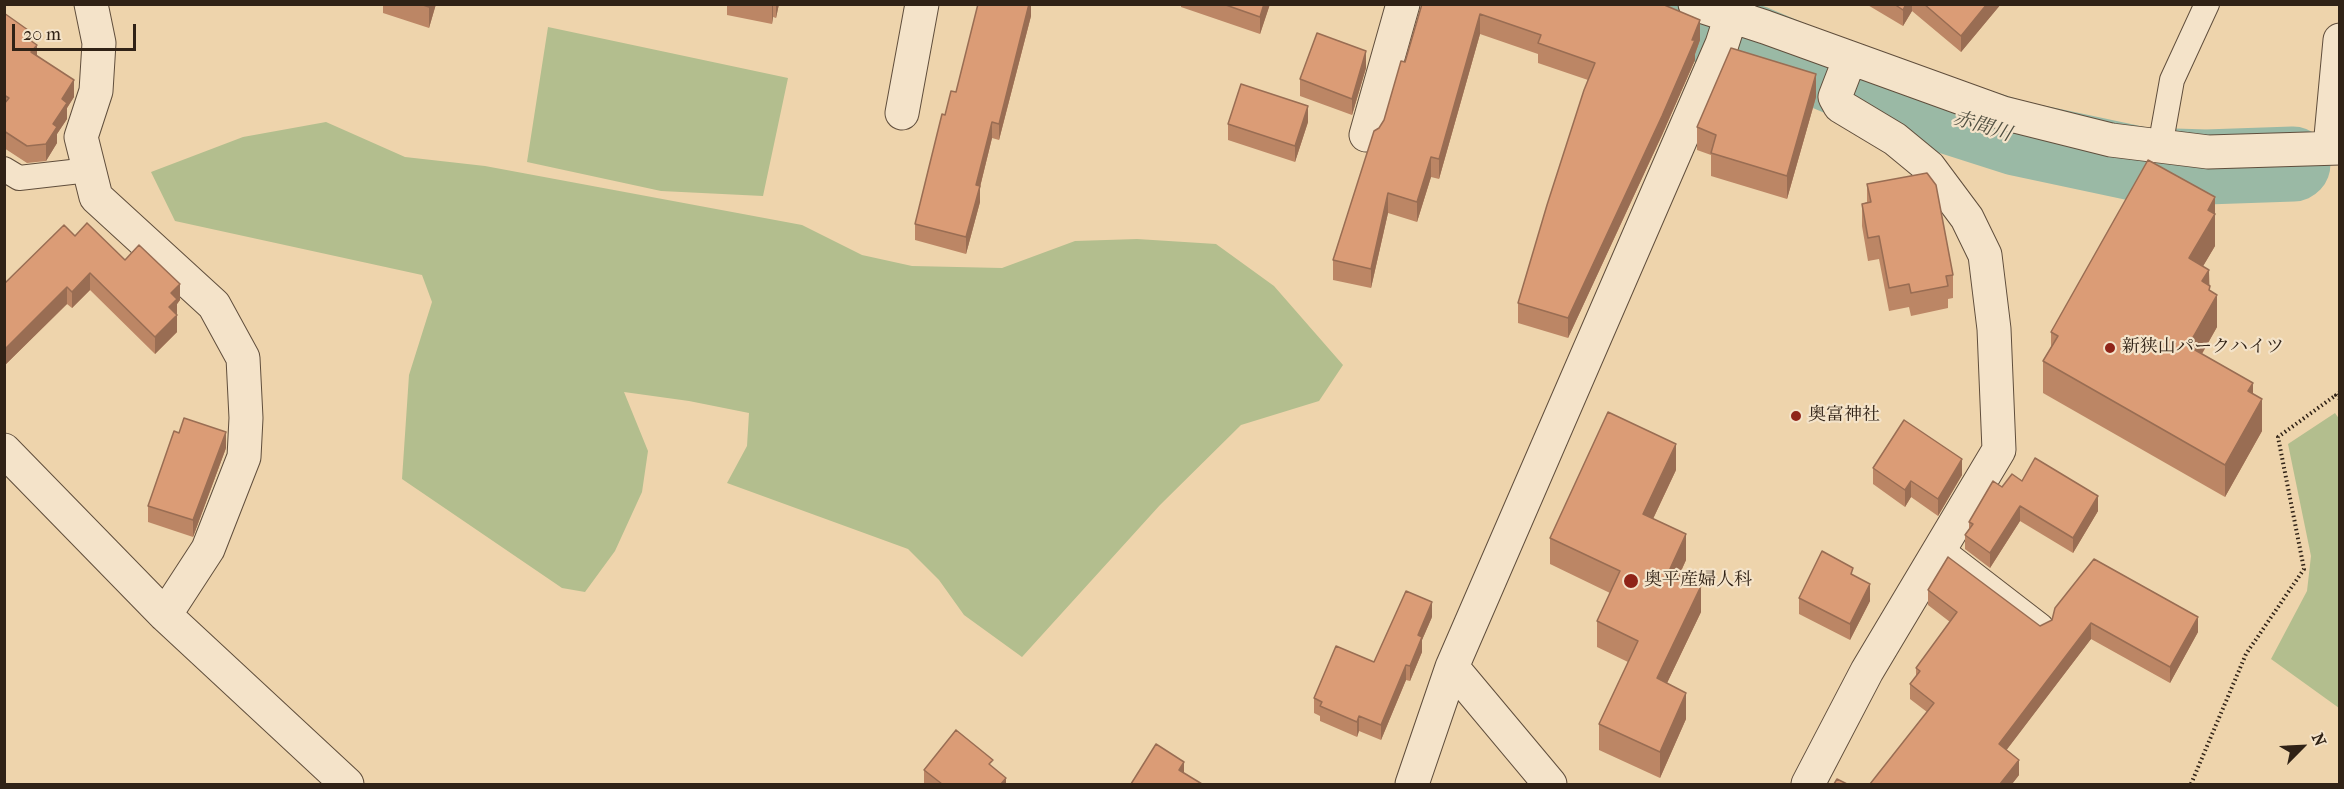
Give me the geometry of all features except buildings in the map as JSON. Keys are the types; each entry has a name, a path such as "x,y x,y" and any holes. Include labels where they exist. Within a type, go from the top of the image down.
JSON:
{"street":[{"path":"92,4 99,43 96,91 81,137 96,197 214,305 243,358 246,418 244,457 208,549 165,615"},
{"path":"902,113 922,4"},
{"path":"1366,135 1403,4"},
{"path":"1695,4 1730,23 1850,58 2002,113 2111,140 2208,152 2335,148 2340,40"},
{"path":"1412,784 1452,667 1730,23"},
{"path":"1808,784 1867,671 1998,450 1994,330 1984,255 1967,218 1929,167 1895,139 1840,106 1835,97 1850,58"},
{"path":"4,450 165,615 347,784"},
{"path":"1452,667 1550,784"}],"lane":[{"path":"2160,147 2172,80 2207,4"},
{"path":"4,169 19,178 89,170"},
{"path":"1940,548 2041,626"}],"path":[{"path":"2191,784 2247,654 2304,569 2278,436 2338,393 2340,399"}],"green space":[{"path":"548,27 788,78 763,196 661,191 527,162"},
{"path":"326,122 405,157 485,166 802,225 862,255 912,266 1002,268 1075,241 1137,239 1216,244 1274,286 1343,365 1319,401 1241,425 1160,505 1022,657 964,615 939,580 908,549 727,483 747,446 749,413 689,401 624,392 648,451 642,492 615,551 585,592 562,588 402,479 409,375 432,302 422,275 175,221 151,172 243,137"},
{"path":"2335,413 2340,420 2339,708 2271,659 2307,591 2311,556 2288,444"}],"waterway":[{"name":"赤間川","path":"1642,4 1755,43 1869,91 2016,138 2143,165 2206,167 2293,164"}],"place":[{"name":"新狭山パークハイツ","path":"2110,348"},
{"name":"奥富神社","path":"1796,416"},
{"name":"奥平産婦人科","path":"1631,581"}]}
